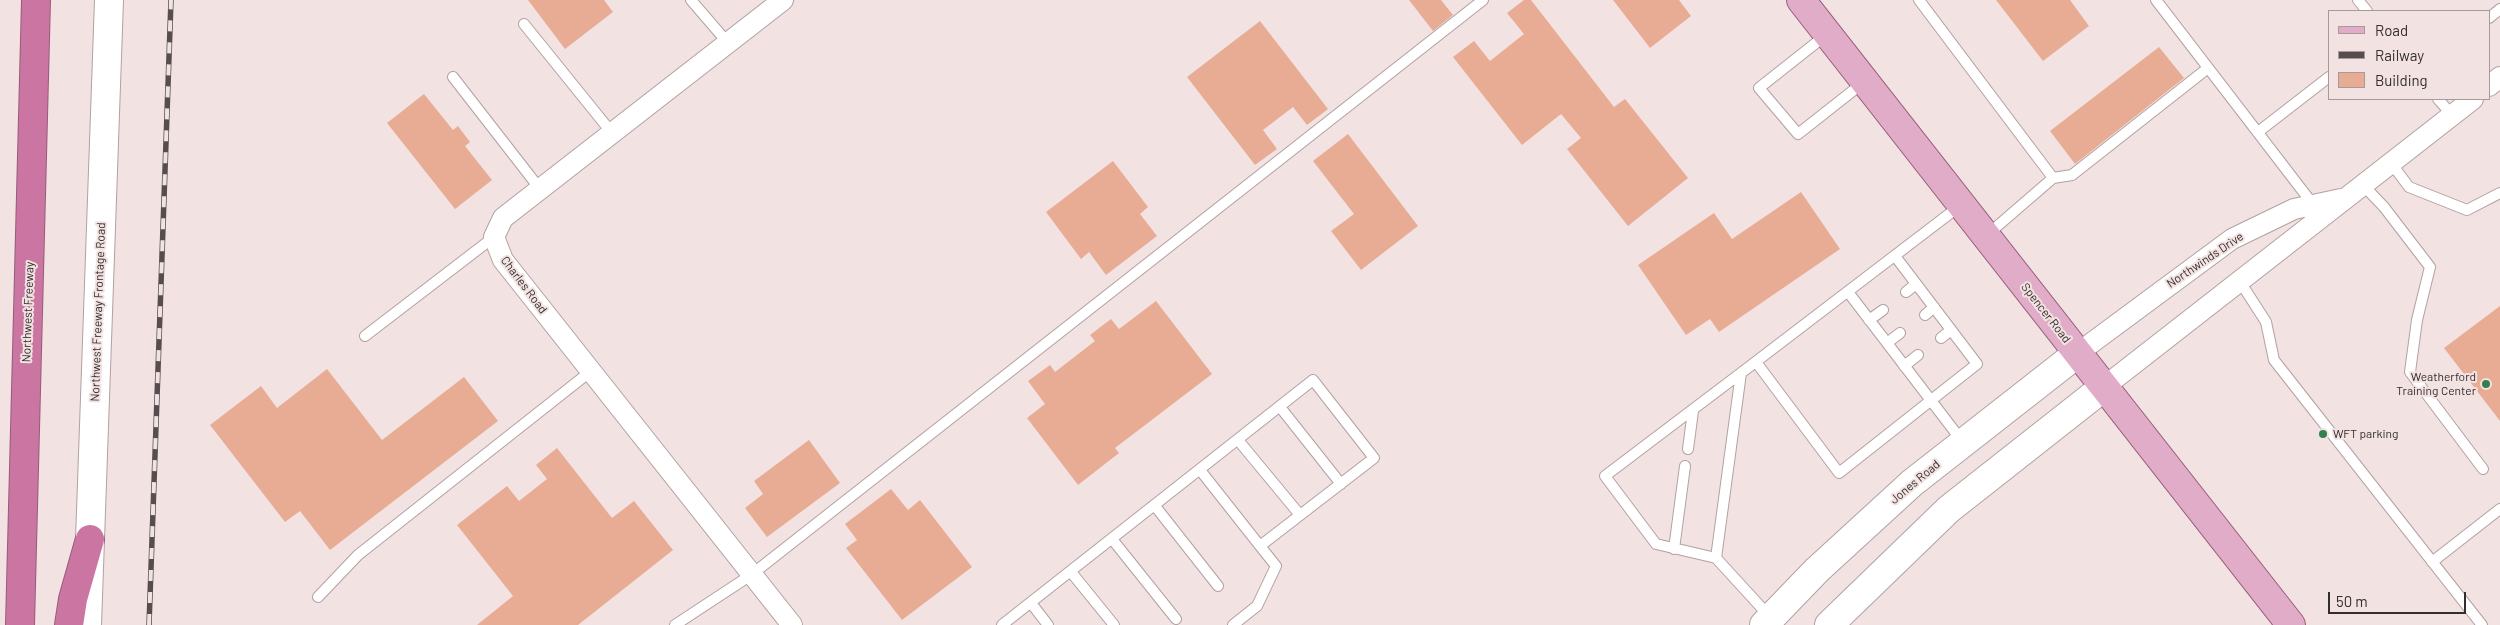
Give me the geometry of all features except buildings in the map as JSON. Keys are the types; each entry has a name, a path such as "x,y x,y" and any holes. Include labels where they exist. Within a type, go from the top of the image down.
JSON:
{"highway":[{"name":"Northwest Freeway","path":"20,625 36,0"},
{"path":"69,625 73,600 90,539"}],"main road":[{"name":"Northwest Freeway Frontage Road","path":"88,625 109,0"},
{"name":"Spencer Road","path":"1801,0 2291,625"},
{"name":"Jones Road","path":"1771,622 1864,525 1962,442 2078,353"},
{"path":"1829,625 1949,509 2104,387"}],"street":[{"path":"494,237 503,218 783,0"},
{"path":"2490,85 2500,77"},
{"name":"Northwinds Drive","path":"2104,387 2238,280 2319,210 2348,198 2472,100"},
{"name":"Northwinds Drive","path":"2078,353 2232,239 2294,209 2319,210"},
{"name":"Charles Road","path":"494,237 503,260 792,625"}],"lane":[{"path":"691,0 728,43"},
{"path":"675,625 751,575 1483,0"},
{"path":"1919,0 2054,178"},
{"path":"2156,0 2319,210"},
{"path":"2358,0 2366,10"},
{"path":"2490,17 2500,9"},
{"path":"524,24 612,133"},
{"path":"1828,34 1759,88 1798,134 1865,81"},
{"path":"1986,236 2054,178 2072,175 2208,68"},
{"path":"454,77 540,189"},
{"path":"2258,132 2328,78"},
{"path":"2439,100 2452,115"},
{"path":"2391,163 2409,187 2467,210 2500,193"},
{"path":"2364,185 2384,207 2430,267 2417,320 2410,372 2483,469"},
{"path":"1771,622 1716,558 1656,544 1605,476 1962,205"},
{"path":"366,336 494,237"},
{"path":"1756,362 1839,473 1977,364 1895,256"},
{"path":"2238,280 2266,322 2274,360 2432,562 2476,623"},
{"path":"1906,292 1916,284"},
{"path":"1848,292 1962,442"},
{"path":"1925,315 1934,307"},
{"path":"1869,320 1883,310"},
{"path":"1941,338 1951,330"},
{"path":"1887,343 1900,333"},
{"path":"1904,366 1918,355"},
{"path":"318,597 358,555 591,371"},
{"path":"1716,558 1741,373"},
{"path":"1002,625 1313,380 1374,458 1260,546"},
{"path":"1280,407 1341,484"},
{"path":"1688,449 1693,411"},
{"path":"1238,440 1300,516"},
{"path":"1674,548 1685,466"},
{"path":"1200,470 1276,566 1257,606 1233,625"},
{"path":"1155,506 1218,586"},
{"path":"2432,562 2500,509"},
{"path":"1112,539 1176,619"},
{"path":"1071,572 1114,625"},
{"path":"1031,602 1048,625"}],"railway":[{"path":"149,625 171,0"}],"place":[{"name":"Weatherford Training Center","path":"2486,384"},
{"name":"WFT parking","path":"2323,434"}]}
